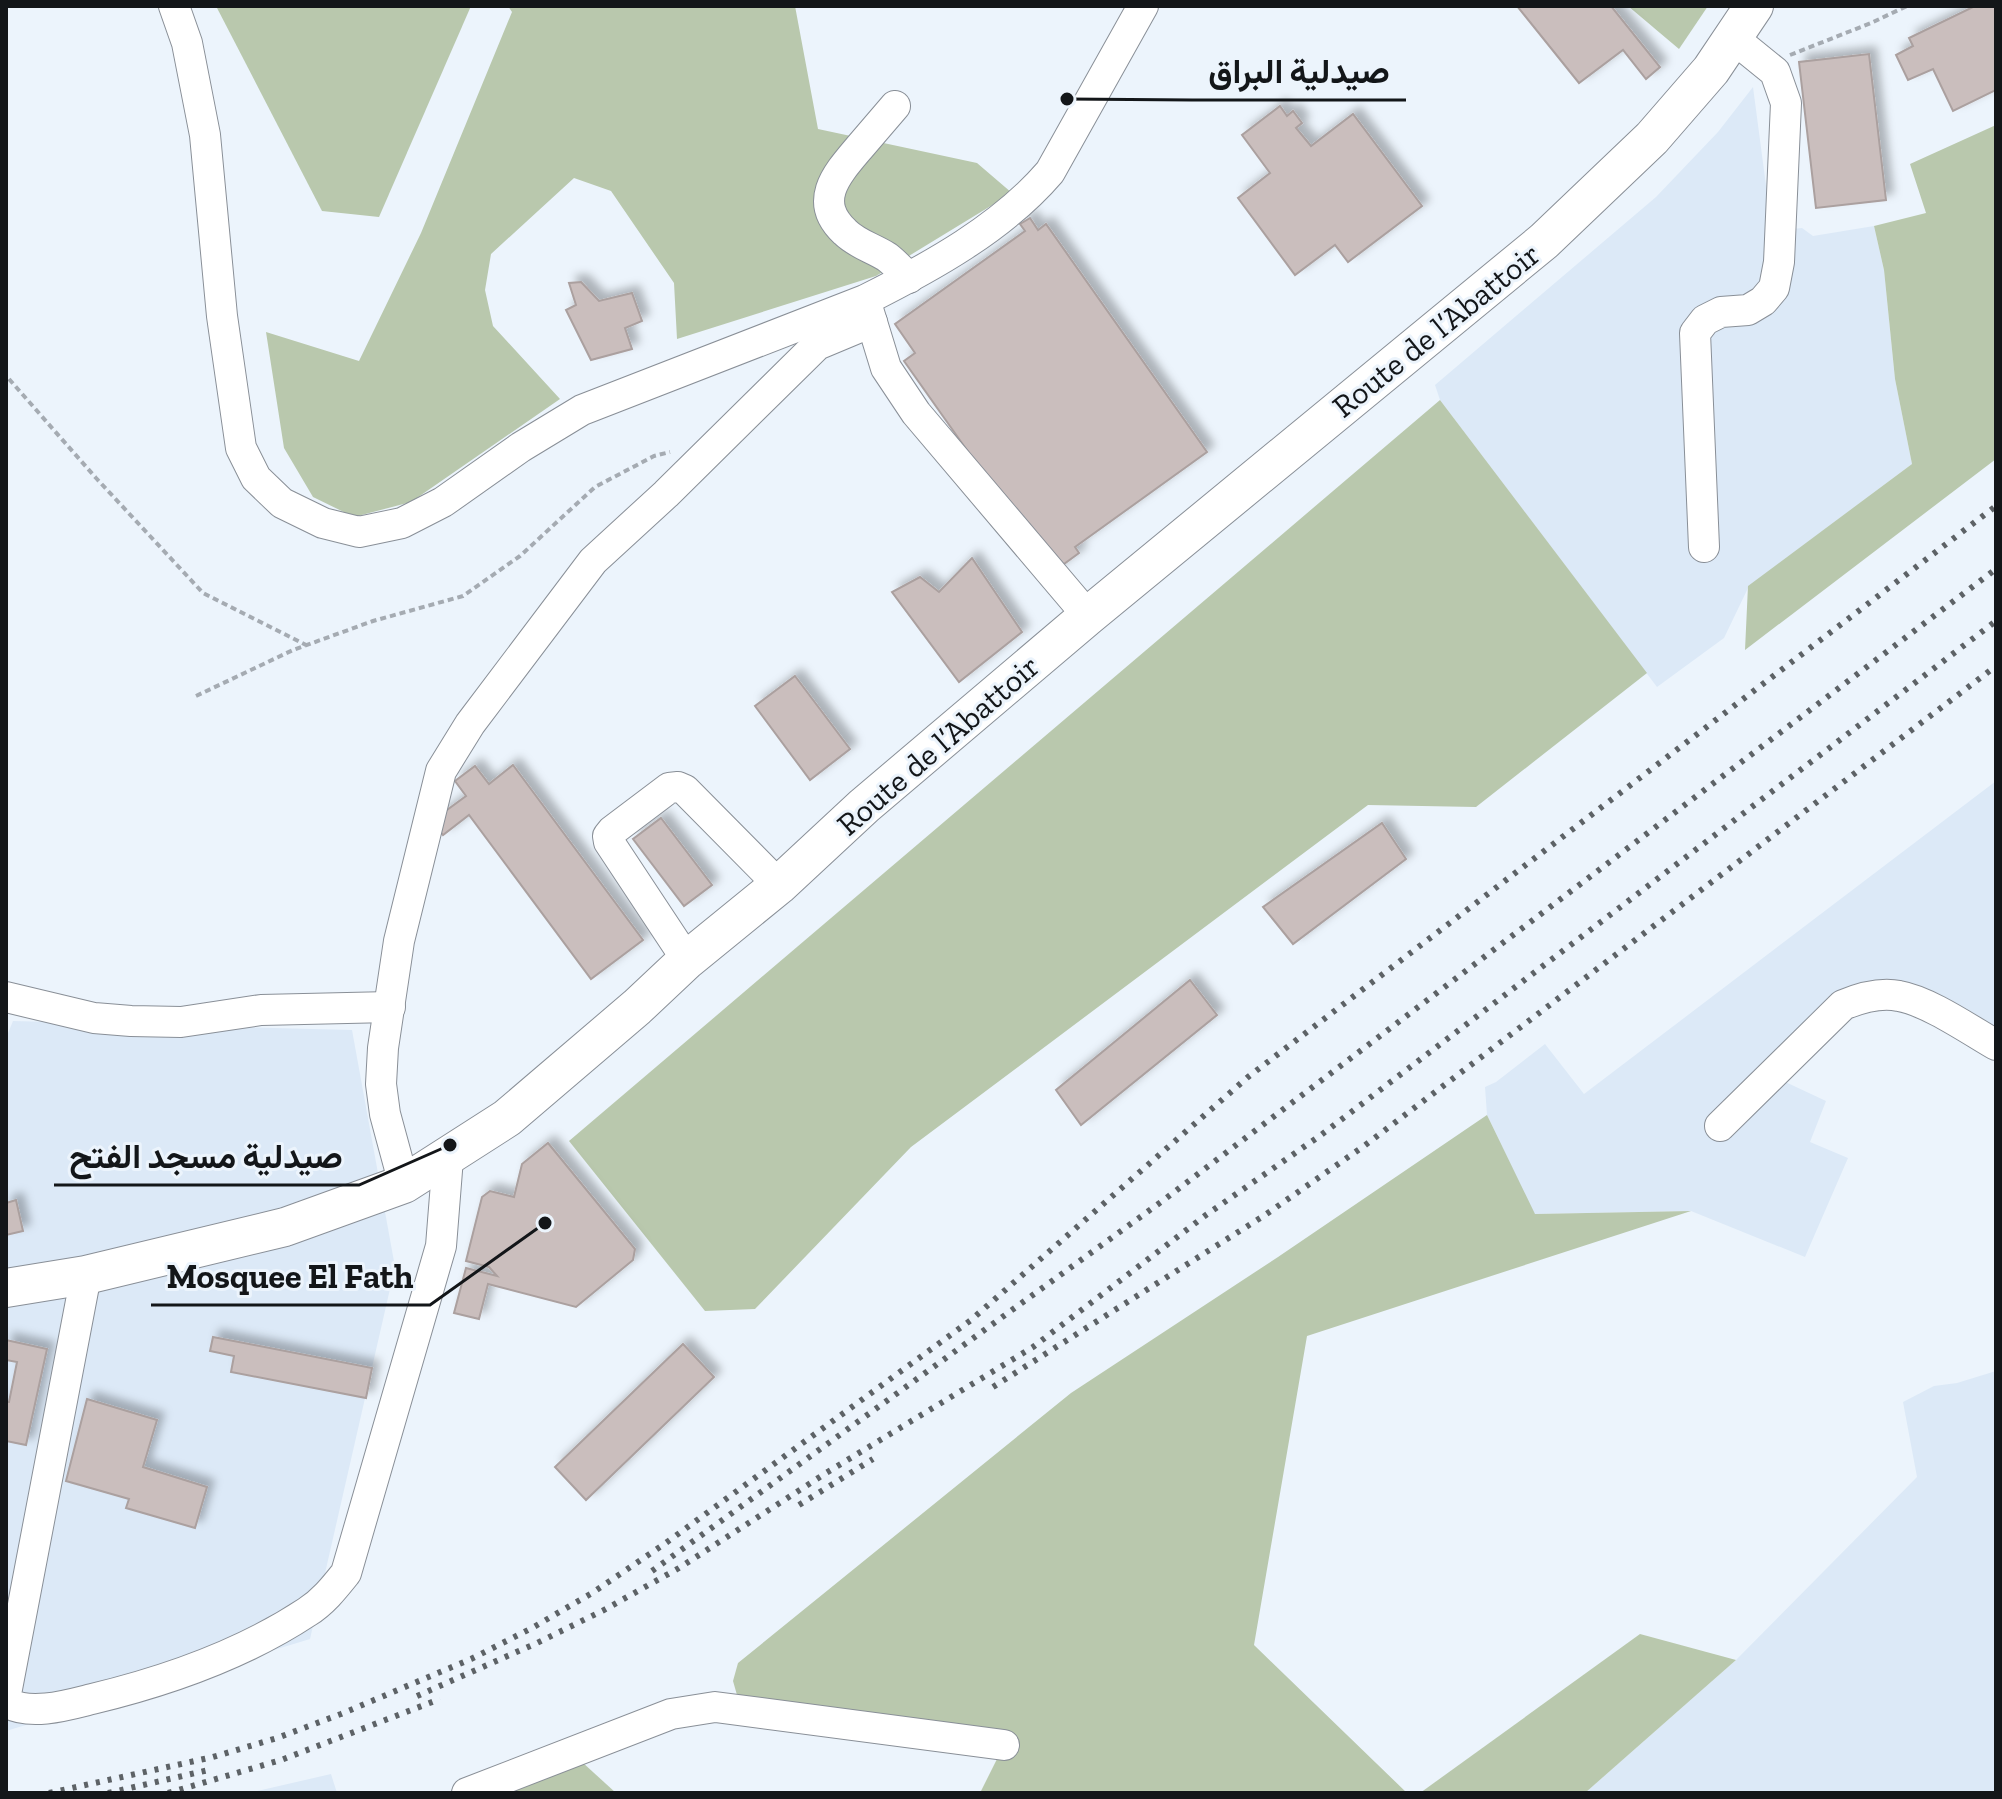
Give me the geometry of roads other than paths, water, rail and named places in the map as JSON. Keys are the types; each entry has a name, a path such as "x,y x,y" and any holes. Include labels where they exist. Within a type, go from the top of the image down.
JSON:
{"main road":[{"name":"Route de l’Abattoir","path":"6,1288 86,1275 285,1227 404,1184 507,1118 687,960 779,885 864,806 1088,616 1544,241 1652,138 1711,70 1754,6"}],"street":[{"path":"174,6 187,43 205,135 222,316 241,448 256,478 282,503 323,523 359,532 402,523 443,502 521,447 582,410 868,311"},
{"path":"404,1184 385,1114 381,1084 383,1048 399,941 428,816 441,771 470,724 593,561 666,494 817,345 868,311 909,278 1001,219 1032,194 1050,172 1143,6"},
{"path":"1704,547 1695,333 1705,320 1721,312 1748,310 1763,301 1774,288 1779,262 1786,103 1775,72 1733,38"},
{"path":"895,106 835,176 829,202 834,220 845,233 886,256 909,278"},
{"path":"868,311 886,368 916,413 1088,616"},
{"path":"687,960 609,842 608,836 612,831 669,788 678,787 685,790 779,885"},
{"path":"1720,1126 1843,1005 1859,998 1900,996 1937,1012 1996,1045"},
{"path":"6,997 94,1018 131,1021 181,1022 261,1010 390,1007"},
{"path":"86,1275 6,1694 8,1703 22,1709 63,1706 156,1684 257,1641 309,1611 330,1594 346,1573 441,1246 448,1158"},
{"path":"467,1793 671,1714 715,1707 1004,1745"}],"railway":[{"path":"49,1793 213,1757 277,1738 471,1659 592,1593 663,1545 971,1320 1248,1077 1996,506"},
{"path":"652,1571 1161,1202 1996,569"},
{"path":"417,1696 537,1643 679,1568 826,1473 1033,1347 1206,1215 1321,1135 1996,621"},
{"path":"993,1387 1265,1215 1364,1146 1996,666"},
{"path":"799,1505 873,1459"},
{"path":"168,1793 281,1760 440,1699"},
{"path":"108,1793 213,1769"}],"place":[{"name":"صيدلية البراق","path":"1067,99"},
{"name":"صيدلية مسجد الفتح","path":"450,1145"},
{"name":"Mosquee El Fath","path":"545,1223"}]}
